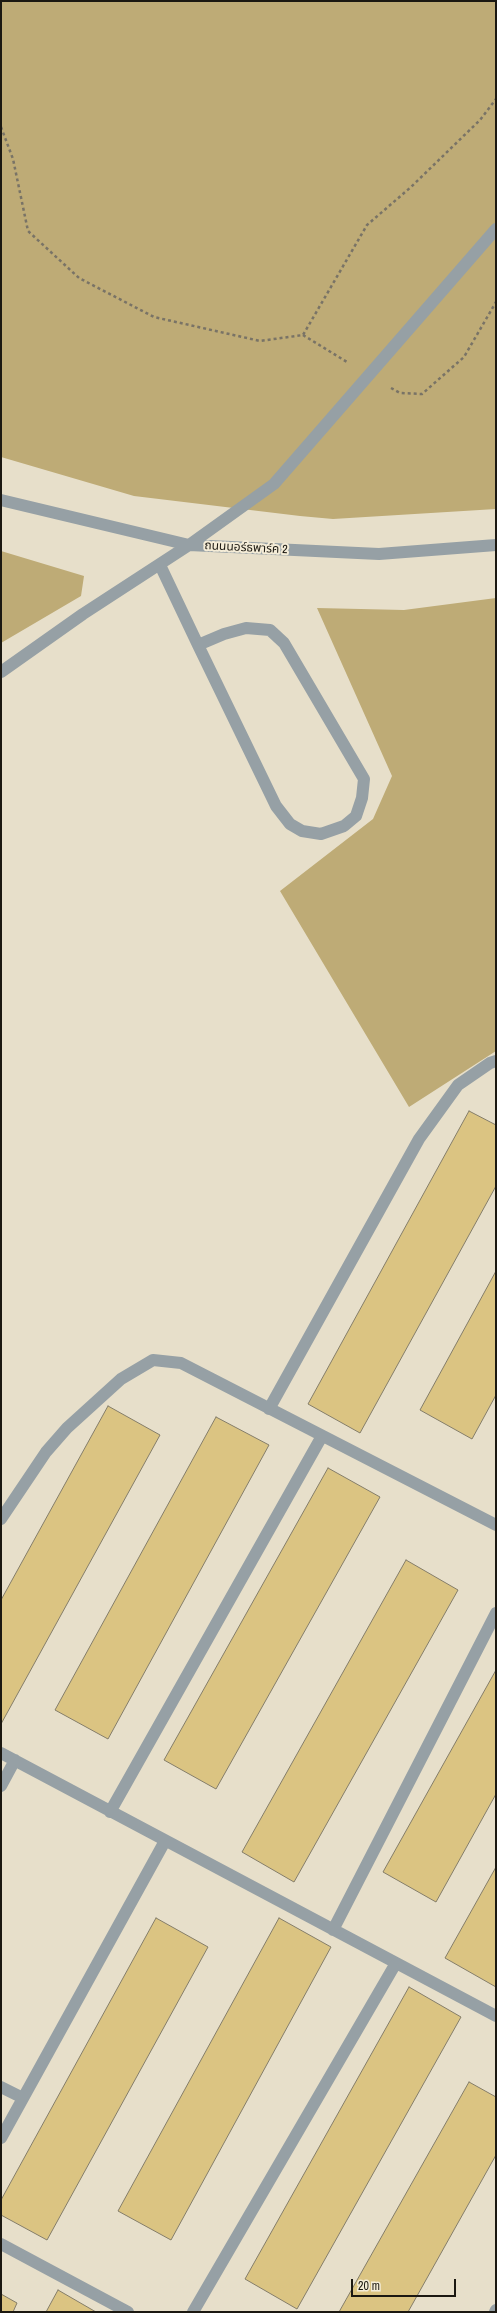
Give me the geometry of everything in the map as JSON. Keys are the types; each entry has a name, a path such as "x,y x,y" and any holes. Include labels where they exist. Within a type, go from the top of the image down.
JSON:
{"street":[{"path":"1,672 83,614 189,546 274,484 496,229"},
{"name":"ถนนนอร์ธพาร์ค 2","path":"1,500 189,546 379,554 496,545"},
{"path":"160,565 198,645 276,806 290,824 302,832 321,834 344,826 356,816 362,798 364,779 284,643 270,630 246,628 224,634 198,645"},
{"path":"269,1409 419,1139 458,1085 490,1063 496,1061"},
{"path":"1,1519 46,1452 67,1428 121,1379 153,1360 181,1363 322,1436 496,1523"},
{"path":"110,1812 322,1436"},
{"path":"333,1930 496,1612"},
{"path":"1,1753 496,2016"},
{"path":"1,1786 15,1760"},
{"path":"1,2138 165,1841"},
{"path":"193,2312 396,1963"},
{"path":"1,2087 23,2098"},
{"path":"1,2244 128,2312"}],"path":[{"path":"1,127 13,159 28,231 79,278 154,317 260,341 303,335 367,225 411,186 480,120 496,99"}],"shaded area":[{"path":"1,1 496,1 496,509 333,519 300,516 134,496 1,457"},
{"path":"1,551 84,576 81,596 1,643"},
{"path":"496,598 496,1051 409,1107 280,891 373,819 392,776 317,608 404,610"}],"building":[{"path":"469,1111 496,1125 496,1186 360,1433 308,1404"},
{"path":"496,1271 496,1395 472,1439 420,1410"},
{"path":"108,1406 160,1435 1,1724 1,1600"},
{"path":"216,1417 269,1445 108,1739 55,1710"},
{"path":"328,1468 380,1497 216,1789 164,1760"},
{"path":"406,1560 458,1590 294,1882 242,1852"},
{"path":"496,1670 496,1794 436,1902 383,1872"},
{"path":"496,1867 496,1987 445,1958"},
{"path":"156,1918 208,1947 47,2240 1,2215 1,2200"},
{"path":"279,1918 331,1947 171,2240 118,2211"},
{"path":"409,1987 461,2017 297,2309 245,2279"},
{"path":"469,2082 496,2097 496,2155 408,2312 339,2312"},
{"path":"58,2290 96,2312 46,2312"},
{"path":"1,2294 17,2303 13,2312 1,2312"}]}
